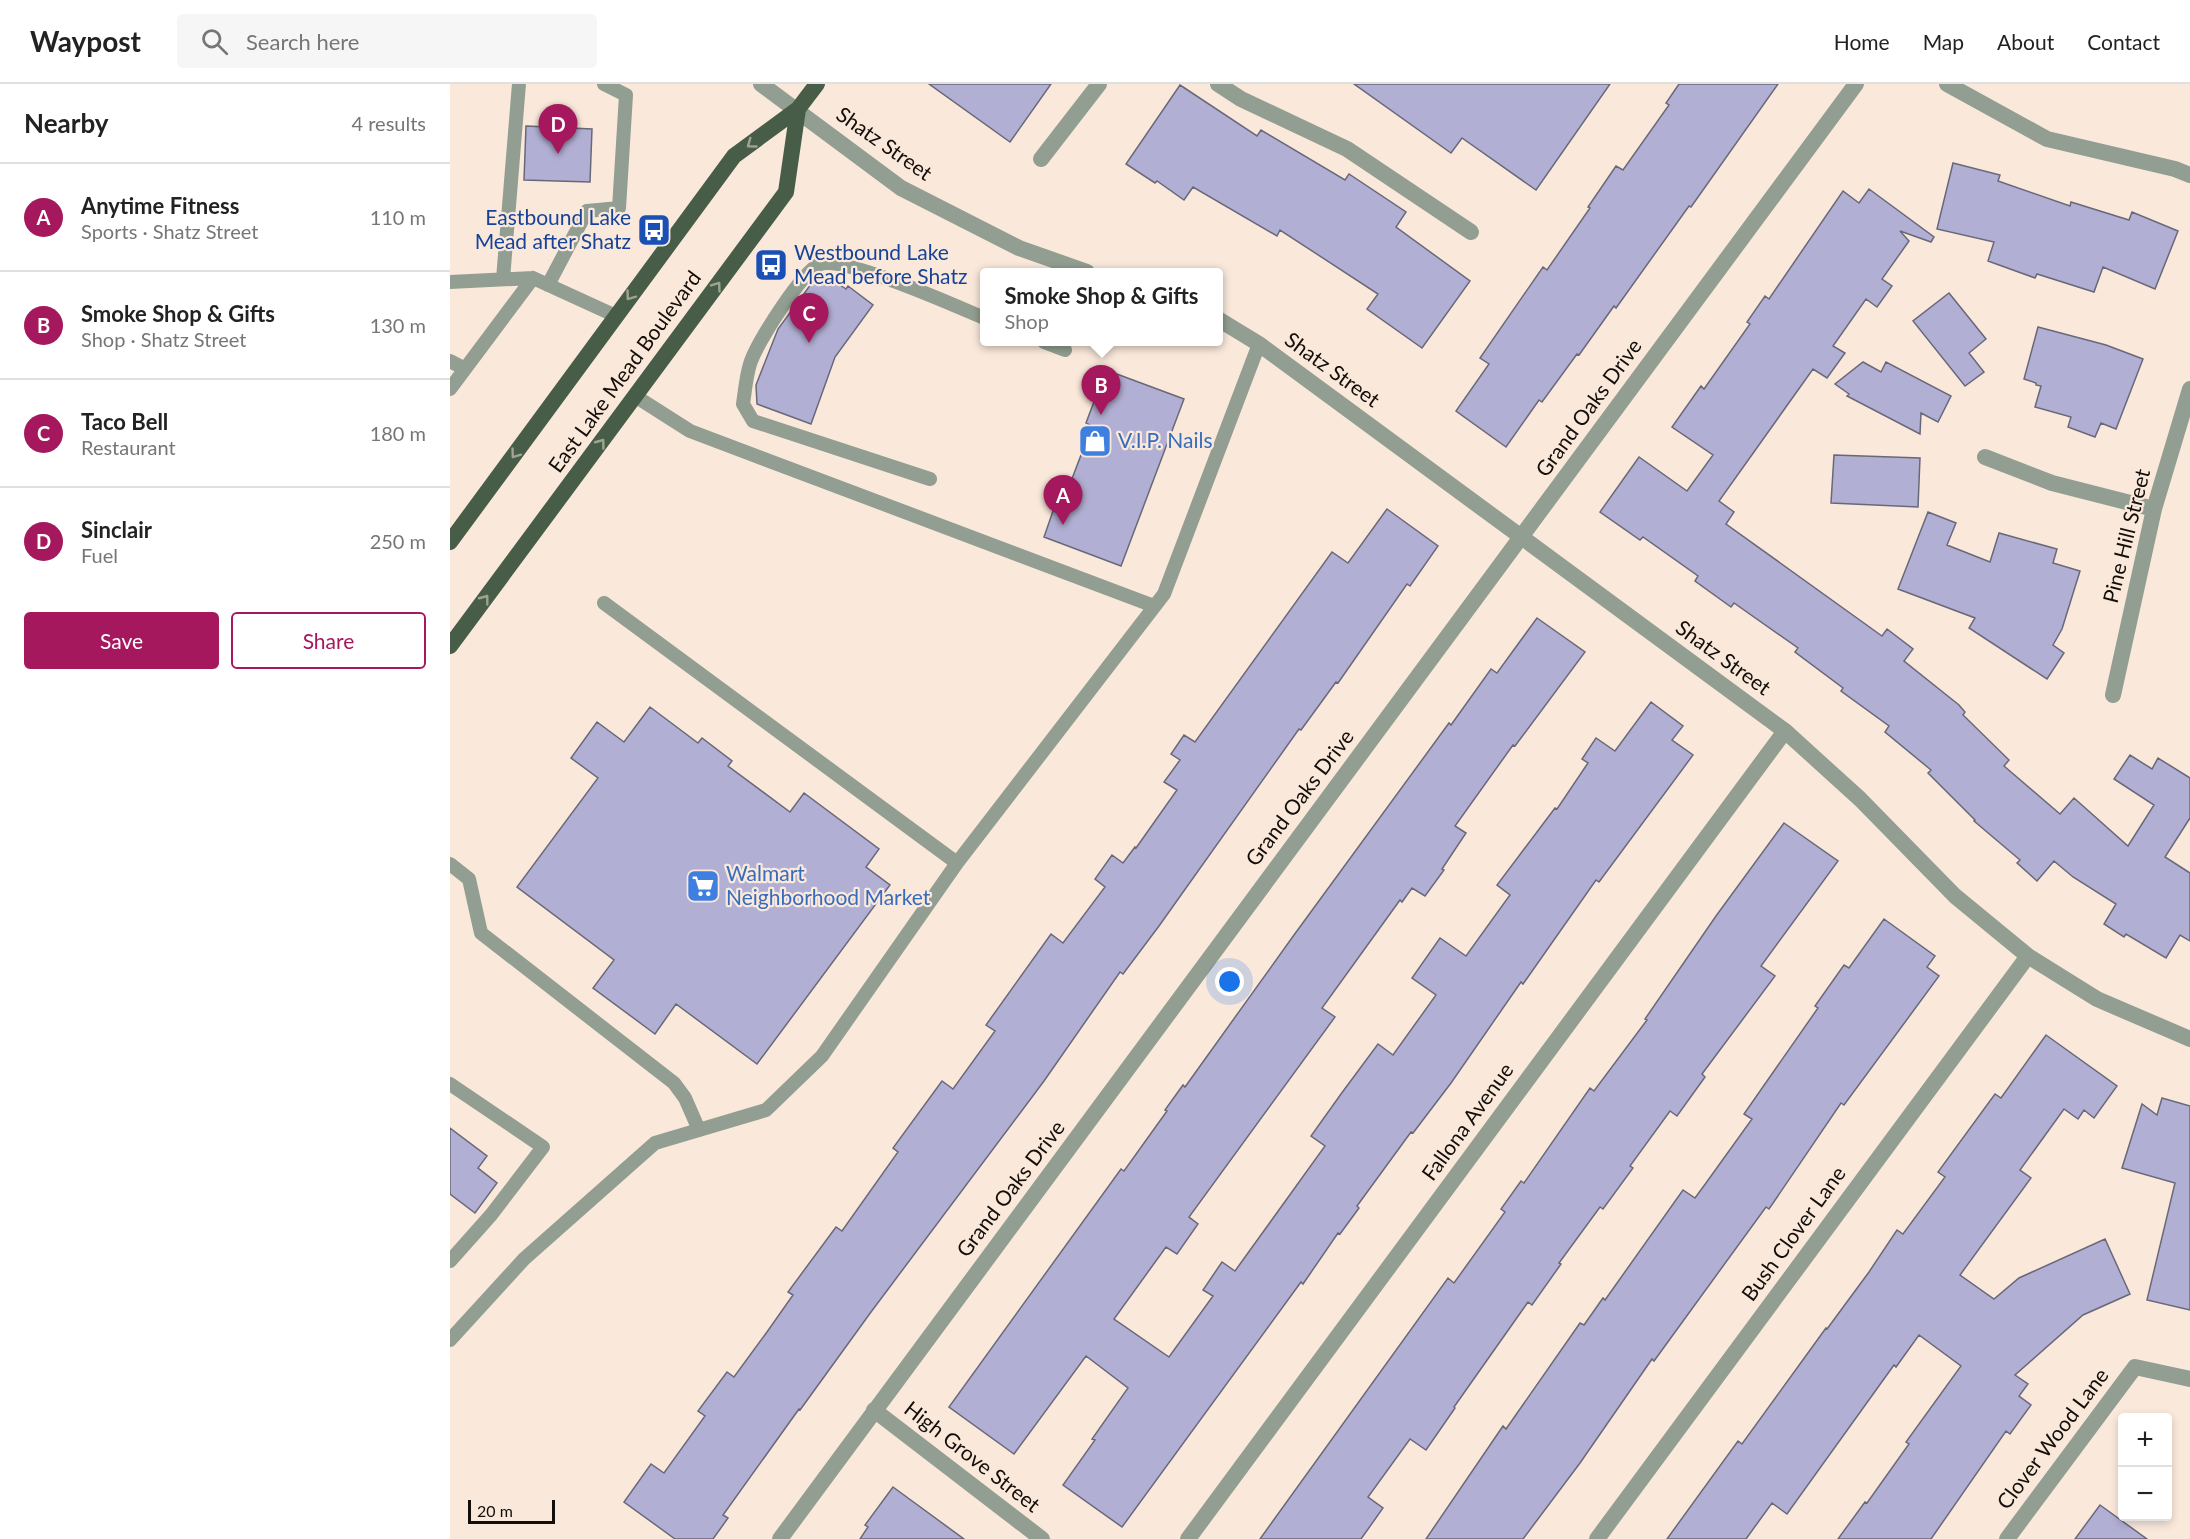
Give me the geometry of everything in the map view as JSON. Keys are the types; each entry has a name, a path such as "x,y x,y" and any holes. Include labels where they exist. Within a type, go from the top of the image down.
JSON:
{"main road":[{"name":"East Lake Mead Boulevard","path":"450,542 734,156 798,109 817,84"},
{"name":"East Lake Mead Boulevard","path":"450,646 786,192 798,109"}],"street":[{"name":"Shatz Street","path":"761,84 798,109 901,188 1019,248 1073,268"},
{"path":"1041,159 1099,84"},
{"path":"1218,84 1241,99 1347,149 1471,232"},
{"name":"Grand Oaks Drive","path":"780,1539 1856,84"},
{"path":"1947,84 2047,139 2175,169 2190,175"},
{"name":"Shatz Street","path":"1223,322 1259,344 1785,731 1860,799 1955,896 2028,956 2097,999 2190,1040"},
{"name":"Pine Hill Street","path":"2113,695 2154,509 2190,389"},
{"path":"1985,457 2052,483 2154,509"},
{"name":"Fallona Avenue","path":"1188,1539 1785,731"},
{"name":"Bush Clover Lane","path":"1597,1539 2028,956"},
{"name":"Clover Wood Lane","path":"2007,1539 2135,1367 2190,1378"},
{"name":"High Grove Street","path":"874,1410 1042,1539"}],"lane":[{"path":"503,279 519,84"},
{"path":"548,285 587,211 619,208 626,94 604,84"},
{"path":"930,479 753,421 743,404 750,363 773,319 805,278 820,264 837,263 888,279 980,316"},
{"path":"450,389 533,278"},
{"path":"450,282 533,278 616,316"},
{"path":"450,1340 524,1259 655,1143 766,1110 822,1056 957,863 1164,594 1259,344"},
{"path":"1054,346 1065,350"},
{"path":"450,361 465,369"},
{"path":"635,396 690,431 1154,606"},
{"path":"604,603 957,863"},
{"path":"450,864 469,879 481,933 674,1083 685,1098 699,1130"},
{"path":"450,1084 543,1148 491,1215 450,1261"}],"building":[{"path":"929,84 1051,84 1010,142"},
{"path":"1354,84 1610,84 1536,190 1462,138 1451,153"},
{"path":"1679,84 1778,84 1616,308 1614,306 1542,402 1539,400 1506,447 1456,411 1489,364 1480,358 1543,267 1547,270 1616,166 1623,170 1669,105 1666,103"},
{"path":"1180,85 1257,136 1261,130 1345,180 1349,174 1406,212 1396,227 1470,281 1422,348 1367,309 1378,294 1280,230 1277,236 1193,187 1184,200 1157,181 1155,183 1126,164"},
{"path":"526,126 592,129 590,182 524,180"},
{"path":"1953,163 2000,175 1998,181 2070,206 2071,202 2129,220 2132,212 2178,231 2155,289 2103,267 2094,292 2037,274 2035,278 1988,261 1994,242 1937,229"},
{"path":"1869,189 1934,237 1931,242 1900,231 1909,241 1882,279 1892,286 1877,307 1866,299 1833,346 1845,353 1827,378 1813,369 1719,501 1734,512 1726,524 1882,636 1887,629 1913,649 1904,661 1959,705 1965,712 1963,715 2009,760 2004,766 2060,814 2074,798 2128,846 2154,805 2114,779 2130,755 2152,769 2158,758 2190,778 2190,818 2165,857 2190,873 2190,941 2180,935 2166,958 2126,934 2124,937 2104,924 2116,904 2073,877 2054,861 2037,881 2017,863 2020,860 1974,821 1928,773 1931,770 1885,732 1889,726 1841,691 1843,688 1795,652 1798,648 1734,603 1731,607 1695,581 1698,576 1643,537 1640,540 1600,512 1639,457 1687,491 1713,455 1672,427 1701,386 1704,389 1750,324 1747,322 1765,296 1769,299 1843,191 1859,203"},
{"path":"823,273 846,289 848,286 873,305 835,357 811,424 757,404 756,385 778,329 814,280"},
{"path":"1949,293 1986,339 1969,353 1984,372 1965,386 1913,321"},
{"path":"2038,327 2106,345 2143,359 2116,429 2101,423 2095,437 2068,427 2071,417 2035,407 2041,386 2024,379"},
{"path":"1863,362 1881,372 1886,362 1951,396 1938,422 1921,413 1920,434 1847,396 1849,394 1835,384"},
{"path":"1106,370 1184,399 1121,566 1044,537 1053,511 1059,513 1092,426 1086,423"},
{"path":"1834,455 1920,458 1918,507 1831,503"},
{"path":"1387,509 1438,546 1410,586 1407,584 1338,683 1336,682 1301,730 1299,729 1159,926 1123,974 1120,972 1044,1081 799,1409 723,1515 728,1518 713,1539 675,1539 624,1502 651,1464 664,1473 705,1416 698,1411 727,1372 734,1377 793,1295 788,1292 836,1227 842,1231 898,1152 893,1148 942,1081 953,1089 995,1031 986,1025 1051,934 1063,943 1105,887 1095,879 1112,855 1123,863 1136,848 1177,790 1164,782 1180,760 1171,754 1184,735 1195,742 1332,552 1348,563"},
{"path":"1928,512 1956,523 1947,545 1990,562 1999,533 2057,549 2053,563 2080,571 2062,629 2053,645 2064,653 2047,679 1969,628 1975,618 1898,589"},
{"path":"1537,618 1585,652 1515,746 1513,745 1455,826 1466,833 1425,896 1412,888 1402,902 1400,900 1322,1008 1335,1017 1189,1217 1198,1224 1177,1254 1166,1247 1114,1319 1169,1357 1213,1296 1203,1290 1222,1262 1235,1271 1325,1146 1311,1136 1341,1094 1378,1044 1393,1055 1436,995 1412,978 1440,938 1466,956 1510,895 1497,885 1555,808 1557,809 1588,763 1582,759 1596,738 1615,751 1651,702 1683,726 1672,740 1693,755 1599,882 1596,880 1451,1083 1413,1133 1411,1132 1357,1206 1359,1208 1340,1234 1338,1233 1303,1284 1301,1282 1122,1527 1063,1485 1128,1388 1086,1356 1014,1454 949,1407 1121,1169 1124,1171 1183,1085 1185,1087 1449,723 1451,725 1491,669 1497,673"},
{"name":"Walmart Neighborhood Market","path":"650,707 698,743 702,738 732,761 728,766 790,812 804,793 879,849 866,867 890,885 757,1064 676,1004 655,1034 593,988 614,960 517,887 598,778 571,758 597,722 624,742"},
{"path":"1784,823 1838,861 1761,966 1775,976 1702,1074 1705,1077 1677,1116 1670,1111 1630,1166 1633,1168 1603,1209 1600,1207 1532,1305 1528,1302 1426,1450 1410,1439 1368,1497 1383,1508 1361,1539 1260,1539 1448,1278 1454,1283 1505,1212 1501,1209 1521,1181 1524,1183 1590,1088 1594,1091 1647,1020 1645,1019 1716,916"},
{"path":"1884,919 1935,956 1927,967 1939,976 1844,1105 1841,1103 1769,1209 1766,1207 1654,1361 1652,1359 1580,1463 1523,1539 1426,1539 1503,1426 1506,1429 1580,1323 1584,1325 1603,1298 1605,1300 1683,1190 1695,1198 1752,1119 1744,1114 1818,1008 1815,1006 1844,965 1849,968"},
{"path":"2046,1035 2117,1086 2094,1118 2084,1110 2078,1119 2064,1109 2020,1170 2031,1178 1960,1275 1994,1299 2019,1278 2105,1239 2130,1294 2083,1315 2015,1375 2028,1384 2019,1396 2031,1405 2010,1434 2006,1431 1931,1539 1838,1539 1909,1444 1906,1442 1961,1366 1919,1335 1896,1367 1894,1365 1787,1514 1772,1503 1746,1539 1667,1539 1738,1441 1742,1444 1869,1272 1897,1230 1903,1234 1945,1177 1938,1172 1995,1094 2001,1098"},
{"path":"2162,1098 2190,1106 2190,1310 2147,1300 2175,1183 2122,1168 2142,1104 2157,1115"},
{"path":"450,1128 487,1156 478,1168 497,1183 475,1213 450,1194"},
{"path":"893,1487 964,1539 860,1539 868,1527 865,1525"},
{"path":"2100,1505 2118,1518 2118,1521 2122,1521 2147,1539 2075,1539"}],"place":[{"name":"Sinclair","path":"558,154"},
{"name":"Eastbound Lake Mead after Shatz","path":"654,230"},
{"name":"Westbound Lake Mead before Shatz","path":"771,265"},
{"name":"Taco Bell","path":"809,343"},
{"name":"Smoke Shop & Gifts","path":"1101,415"},
{"name":"V.I.P. Nails","path":"1095,441"},
{"name":"Anytime Fitness","path":"1063,525"},
{"name":"Walmart Neighborhood Market","path":"703,886"}]}
